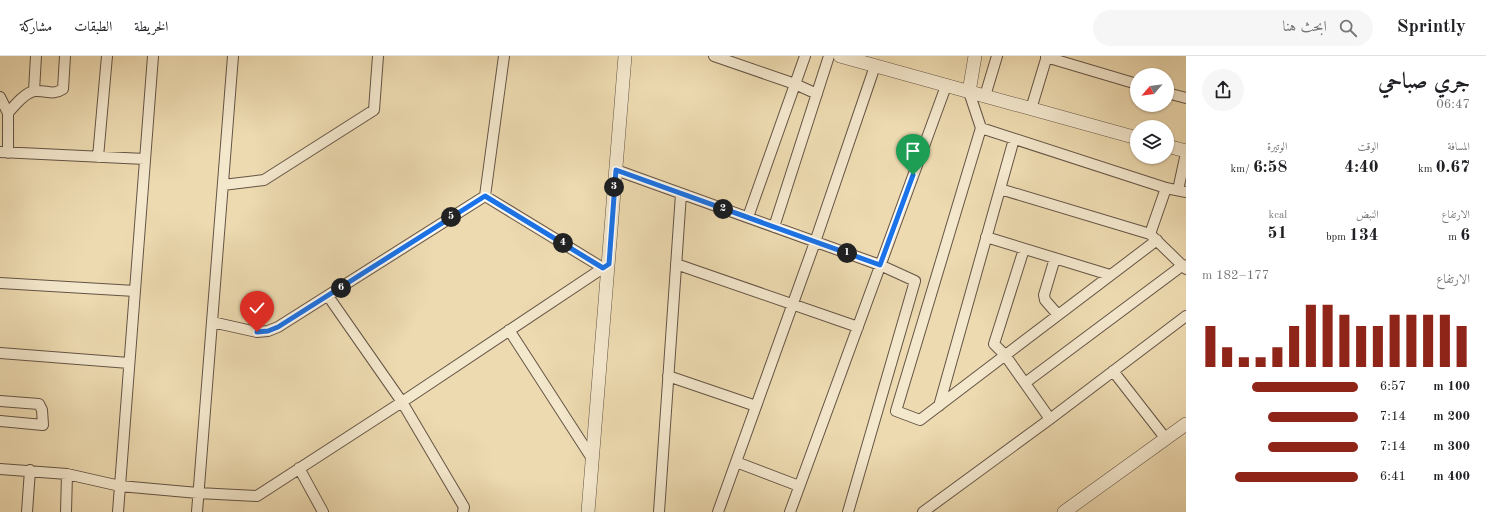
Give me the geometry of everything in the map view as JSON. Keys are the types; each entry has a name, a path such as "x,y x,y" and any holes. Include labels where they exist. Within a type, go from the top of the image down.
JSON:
{"street":[{"path":"34,91 36,56"},
{"path":"8,113 21,100 34,91 56,93 63,89 65,56"},
{"path":"98,156 107,56"},
{"path":"118,512 153,56"},
{"path":"197,512 233,56"},
{"path":"223,185 264,180 374,110 378,56"},
{"path":"212,322 257,332 268,331 278,327 485,196 504,56"},
{"path":"588,512 606,266 616,170 625,56"},
{"path":"714,56 795,84 817,94"},
{"path":"748,218 805,56"},
{"path":"774,227 829,56"},
{"path":"840,56 1130,136"},
{"path":"975,56 969,92 981,128 896,411 920,420 1110,275 1153,237 1166,188"},
{"path":"985,96 997,56"},
{"path":"1032,109 1046,56 1130,82"},
{"path":"718,512 815,242 875,66"},
{"path":"790,512 946,86"},
{"path":"1174,95 1186,98"},
{"path":"0,97 8,113 4,152 145,159"},
{"path":"981,128 1166,188 1182,191 1186,152 1174,148"},
{"path":"939,406 1014,139"},
{"path":"616,170 880,265 915,281 848,512"},
{"path":"1000,189 1153,237 1184,267 1025,383"},
{"path":"659,512 682,194"},
{"path":"485,196 606,266"},
{"path":"986,237 1110,275"},
{"path":"1024,249 994,344 1005,355 1050,419"},
{"path":"1055,258 1044,295 1045,300 1058,315"},
{"path":"676,264 858,327"},
{"path":"0,469 30,470 68,474 120,486 198,493 257,496 402,402 606,266"},
{"path":"0,283 135,291"},
{"path":"328,296 402,402 464,507 463,512"},
{"path":"923,512 1050,419 1186,316"},
{"path":"509,330 593,460"},
{"path":"0,352 129,363"},
{"path":"1113,371 1166,439"},
{"path":"668,376 756,406"},
{"path":"0,401 39,404 42,410 43,425 0,421"},
{"path":"1064,512 1186,424"},
{"path":"736,462 799,486"},
{"path":"299,468 323,512"},
{"path":"27,512 30,470"},
{"path":"66,512 68,474"}],"route":[{"path":"257,332 268,331 278,327 485,196 603,268 609,264 616,170 880,265 913,175"}]}
